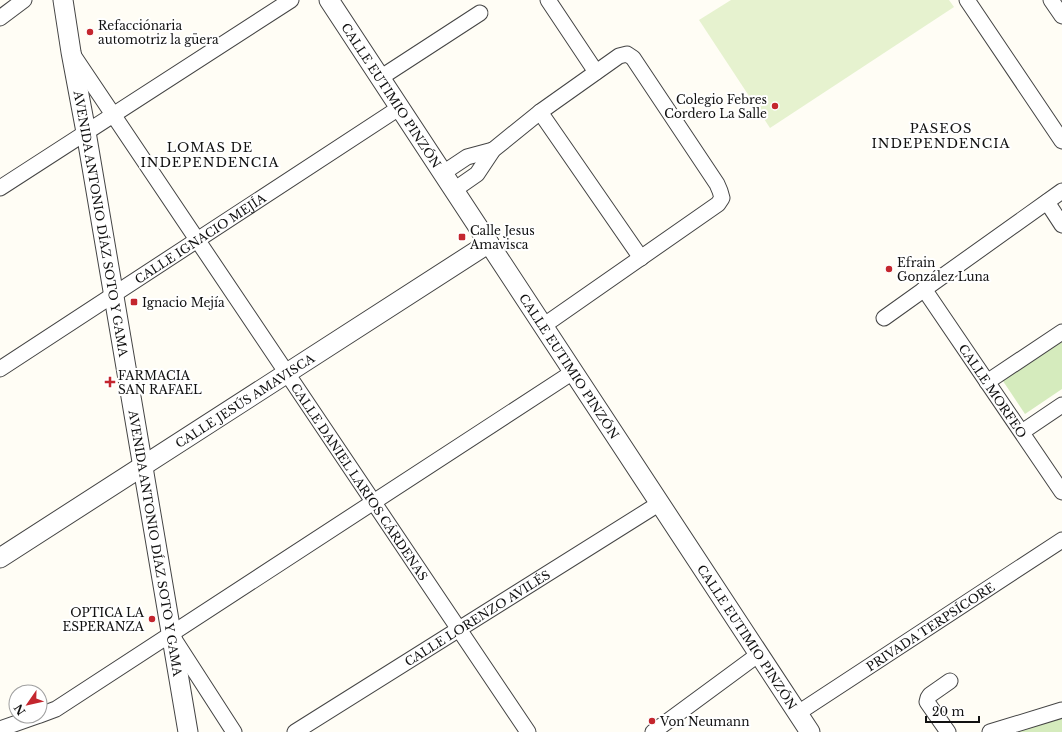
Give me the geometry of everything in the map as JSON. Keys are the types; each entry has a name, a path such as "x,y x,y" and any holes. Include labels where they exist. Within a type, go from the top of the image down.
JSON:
{"street":[{"path":"0,18 24,0"},
{"name":"AVENIDA ANTONIO DÍAZ SOTO Y GAMA","path":"63,0 188,732"},
{"path":"0,188 291,0"},
{"name":"CALLE EUTIMIO PINZÓN","path":"329,0 810,732"},
{"path":"548,0 596,72"},
{"path":"967,0 1062,141"},
{"path":"1051,0 1062,16"},
{"path":"380,78 480,13"},
{"name":"CALLE DANIEL LARIOS CÁRDENAS","path":"71,52 528,732"},
{"path":"454,190 477,174 493,150 540,112 619,56 627,54 633,58 717,184 722,198 718,204 543,326"},
{"name":"CALLE IGNACIO MEJÍA","path":"0,369 399,108"},
{"path":"540,112 641,258"},
{"path":"443,173 467,157 493,150"},
{"path":"884,318 1062,191"},
{"path":"1047,202 1062,225"},
{"name":"CALLE JESÚS AMAVISCA","path":"0,558 489,243"},
{"name":"CALLE MORFEO","path":"924,289 1062,492"},
{"path":"987,382 1062,332"},
{"path":"48,712 56,709 574,372"},
{"path":"1022,432 1062,405"},
{"name":"CALLE LORENZO AVILÉS","path":"295,732 660,503"},
{"name":"PRIVADA TERPSÍCORE","path":"798,713 1062,540"},
{"path":"171,634 234,732"},
{"path":"652,732 759,654"},
{"path":"948,732 927,702 930,695 950,681"},
{"path":"990,732 1062,710"},
{"path":"0,729 14,724"}],"green space":[{"name":"Colegio Febres Cordero La Salle","path":"731,0 949,0 954,7 770,128 699,20"},
{"path":"1062,342 1062,389 1025,414 1003,381"},
{"path":"1062,718 1062,732 1013,732"}],"place":[{"name":"Refacciónaria automotriz la güera","path":"90,32"},
{"name":"Colegio Febres Cordero La Salle","path":"775,106"},
{"name":"Calle Jesus Amavisca","path":"462,237"},
{"name":"Efrain González Luna","path":"889,269"},
{"name":"Ignacio Mejía","path":"134,302"},
{"name":"FARMACIA SAN RAFAEL","path":"110,382"},
{"name":"OPTICA LA ESPERANZA","path":"152,619"},
{"name":"Von Neumann","path":"652,721"}],"district":[{"name":"PASEOS INDEPENDENCIA","path":"941,136"},
{"name":"LOMAS DE INDEPENDENCIA","path":"210,154"}]}
